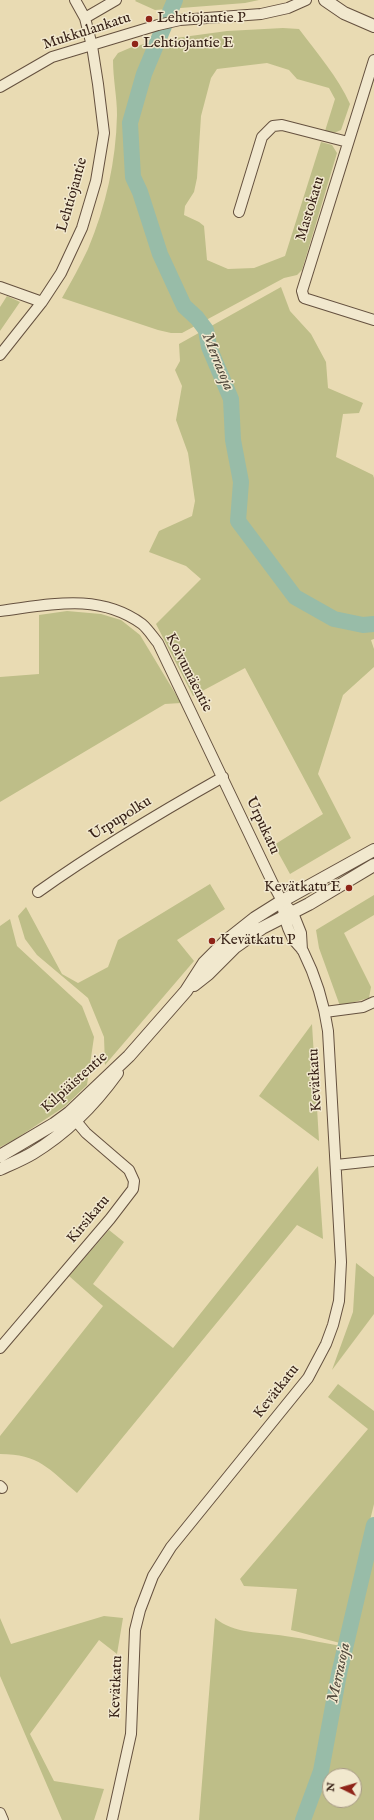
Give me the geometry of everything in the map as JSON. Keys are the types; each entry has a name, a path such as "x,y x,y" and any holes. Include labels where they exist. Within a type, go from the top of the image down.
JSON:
{"street":[{"name":"Lehtiojantie","path":"0,355 42,302 61,273 82,228 96,181 104,132 92,46 85,18 74,0"},
{"path":"85,18 116,0"},
{"name":"Mukkulankatu","path":"0,87 52,57 158,26 180,20 261,14 288,8 306,0"},
{"path":"325,0 344,13 374,26"},
{"name":"Mastokatu","path":"374,60 304,283 302,295 304,298 374,320"},
{"path":"239,212 262,137 273,126 282,125 348,142"},
{"path":"0,288 42,302"},
{"name":"Koivumäentie","path":"0,611 68,602 97,605 122,612 143,625 158,643 216,763"},
{"name":"Urpukatu","path":"216,763 282,901"},
{"name":"Urpupolku","path":"38,892 69,869 164,810 222,777"},
{"name":"Kilpiäistentie","path":"0,1169 33,1153 72,1117 104,1092 129,1056 186,991 204,963 226,941 255,918 282,901 374,850"},
{"name":"Kilpiäistentie","path":"186,991 208,974 235,947 262,928 288,915 374,865"},
{"name":"Kevätkatu","path":"112,1820 131,1734 135,1630 140,1610 153,1576 171,1547 308,1378 326,1344 339,1302 341,1279 328,1031 325,1012 314,976 302,950 292,938 288,915 282,901"},
{"path":"325,1012 363,1007 374,1002"},
{"name":"Kilpiäistentie","path":"0,1156 72,1117"},
{"name":"Kirsikatu","path":"0,1348 110,1219 133,1189 134,1181 129,1170 86,1133 72,1117"},
{"path":"336,1165 374,1161"},
{"path":"0,1813 3,1820"}],"green space":[{"path":"259,0 245,3 155,10 135,1"},
{"path":"283,28 299,29 340,84 350,104 341,130 334,133 325,131 335,99 329,88 297,79 289,70 267,63 217,69 211,78 201,116 197,178 194,192 185,206 184,215 204,226 207,260 228,269 254,268 285,256 321,142 332,145 337,153 302,270 297,275 284,278 182,333 171,333 158,330 62,298 88,249 100,216 109,183 115,149 117,115 113,60 118,53 132,47 161,40 227,31"},
{"path":"281,287 290,311 311,334 326,362 328,388 363,403 359,413 343,414 336,457 373,475 374,478 374,639 371,640 374,649 374,667 343,695 318,774 351,838 290,874 274,845 323,814 245,668 193,696 156,624 201,579 186,566 149,552 159,531 192,516 195,501 188,453 176,420 182,386 175,370 180,361 179,344"},
{"path":"7,296 20,302 0,331 0,307"},
{"path":"67,611 101,614 121,620 140,635 181,703 165,704 0,802 0,677 39,674 39,615"},
{"path":"210,884 225,909 177,940 194,961 105,1065 104,1037 88,998 37,955 25,939 18,916 26,907 62,974 78,983 108,967 118,940"},
{"path":"374,895 374,915 344,933 371,987 369,998 340,1006 319,948 316,930"},
{"path":"10,919 17,946 82,1006 94,1037 87,1085 64,1107 14,1140 0,1147 0,926"},
{"path":"312,1024 319,1141 259,1096"},
{"path":"318,1166 323,1239 297,1225 77,1493 43,1464 25,1457 0,1454 0,1436 103,1306 69,1276 109,1230 124,1242 93,1284 173,1348"},
{"path":"356,1263 374,1277 374,1314 332,1370 353,1312"},
{"path":"338,1384 374,1411 374,1504 340,1643 291,1630 297,1589 244,1586 240,1579 368,1429 328,1397"},
{"path":"374,1553 374,1820 199,1820 215,1618 222,1623 239,1630 293,1637 351,1648"},
{"path":"104,1616 123,1618 117,1654 99,1640 30,1734 54,1781 104,1789 94,1820 62,1820 0,1676 0,1618 11,1644"}],"waterway":[{"name":"Merrasoja","path":"175,0 144,74 130,123 133,177 140,192 160,254 184,306 197,318 206,330 209,347 231,399 233,440 241,482 238,521 295,597 334,619 363,625 374,624"},
{"name":"Merrasoja","path":"303,1820 321,1771 339,1674 374,1525"}],"place":[{"name":"Lehtiojantie P","path":"149,19"},
{"name":"Lehtiojantie E","path":"135,44"},
{"name":"Kevätkatu E","path":"349,888"},
{"name":"Kevätkatu P","path":"212,941"}]}
